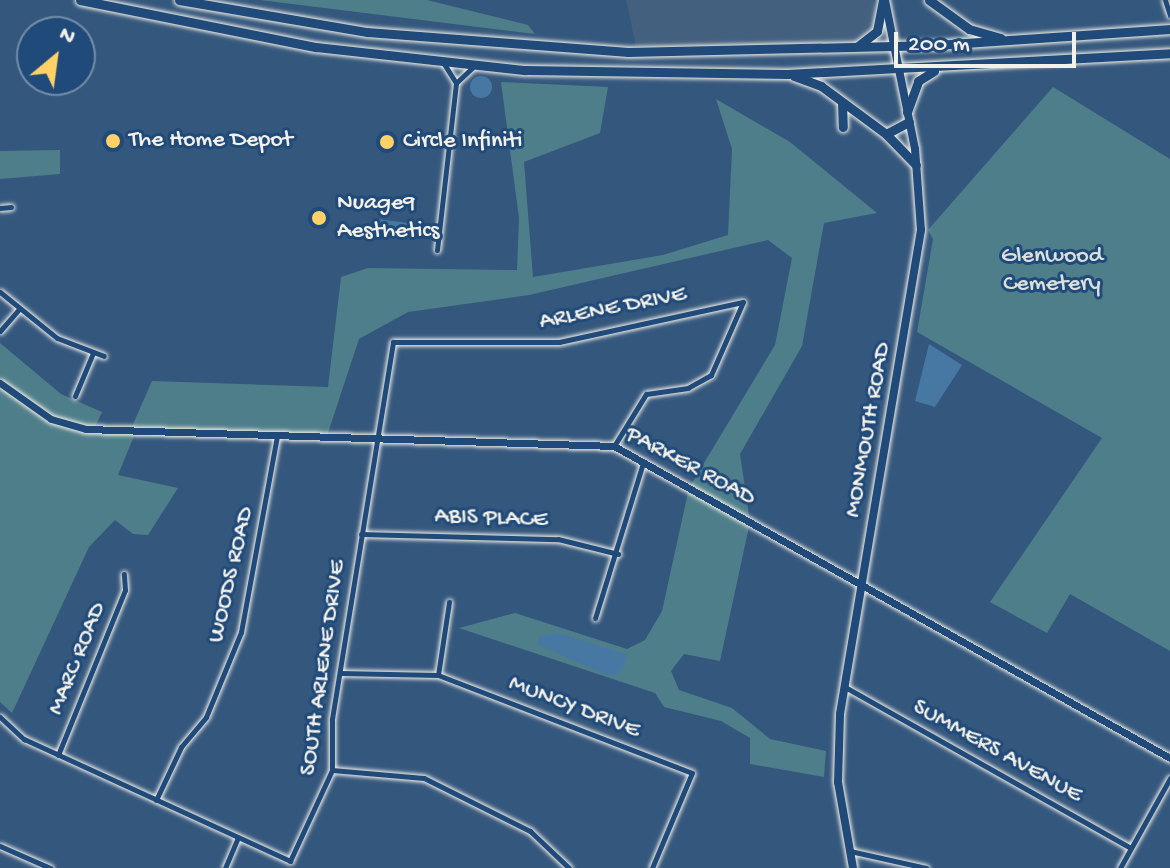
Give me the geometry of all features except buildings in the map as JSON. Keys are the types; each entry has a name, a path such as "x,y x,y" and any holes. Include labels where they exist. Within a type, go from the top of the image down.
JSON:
{"highway":[{"path":"80,0 219,31 475,65 787,74 943,68 1170,53"},
{"path":"179,0 367,32 537,49 893,47 1170,29"},
{"path":"854,48 877,31 884,0"},
{"path":"929,0 974,32 1012,41"},
{"path":"886,134 908,117 918,81 943,68"},
{"path":"787,74 841,100 886,134 916,165"},
{"path":"841,100 848,117 843,127"}],"main road":[{"name":"MONMOUTH ROAD","path":"853,868 838,782 845,687 918,261 916,165 884,0"}],"street":[{"path":"1165,0 1170,15"},
{"path":"442,62 456,83"},
{"path":"437,250 456,83 475,65"},
{"path":"0,208 11,207"},
{"path":"0,292 20,308 93,353 104,356"},
{"name":"ARLENE DRIVE","path":"377,436 396,340 559,342 743,302 711,375 688,388 646,394 614,446"},
{"path":"0,331 20,308"},
{"path":"75,396 93,353"},
{"name":"PARKER ROAD","path":"0,383 39,413 78,428 614,446 1170,758"},
{"name":"WOODS ROAD","path":"156,800 177,753 206,717 241,632 277,435"},
{"name":"SOUTH ARLENE DRIVE","path":"0,717 58,755 291,865 332,770 340,673 377,436"},
{"path":"595,618 618,554 644,462"},
{"name":"ABIS PLACE","path":"361,534 552,538 618,554"},
{"name":"MARC ROAD","path":"58,755 125,590 124,574"},
{"path":"438,675 449,602"},
{"name":"MUNCY DRIVE","path":"340,673 438,675 692,773"},
{"name":"SUMMERS AVENUE","path":"845,687 1131,848"},
{"path":"332,770 424,778 536,834 569,868"},
{"path":"652,868 692,773 700,770"},
{"path":"1120,868 1170,778"},
{"path":"225,868 238,838"},
{"path":"0,846 50,868"},
{"path":"849,851 926,868"}],"shaded area":[{"path":"626,0 873,0 877,24 856,42 636,46"},
{"path":"477,76 485,76 492,87 485,98 477,98 470,91 470,83"},
{"path":"378,219 422,225 426,232 376,234"},
{"path":"929,344 962,365 935,407 915,401"},
{"path":"558,633 627,655 624,667 615,676 601,673 537,644 539,636"}],"green space":[{"path":"260,0 427,0 528,25 535,34"},
{"path":"501,82 608,87 600,133 524,162 533,277 663,255 728,235 732,149 716,99 790,142 877,213 824,223 802,346 740,454 750,522 720,661 684,654 671,671 679,690 732,708 770,739 826,751 824,777 750,764 750,738 721,721 664,707 655,693 459,628 515,613 627,649 645,640 662,611 689,488 775,345 792,258 768,240 529,295 408,312 359,339 326,439 134,436 118,475 178,488 148,535 133,534 115,520 89,547 12,713 0,702 0,343 61,394 102,412 94,429 130,431 152,381 328,387 341,277 368,268 517,270 519,218"},
{"name":"Glenwood Cemetery","path":"1053,87 1170,159 1170,651 1070,594 1047,633 990,602 1102,438 917,332 933,239 928,230"},
{"path":"60,150 60,174 0,179 0,151"}],"place":[{"name":"The Home Depot","path":"113,141"},
{"name":"Circle Infiniti","path":"387,142"},
{"name":"Nuage9 Aesthetics","path":"319,218"}]}
